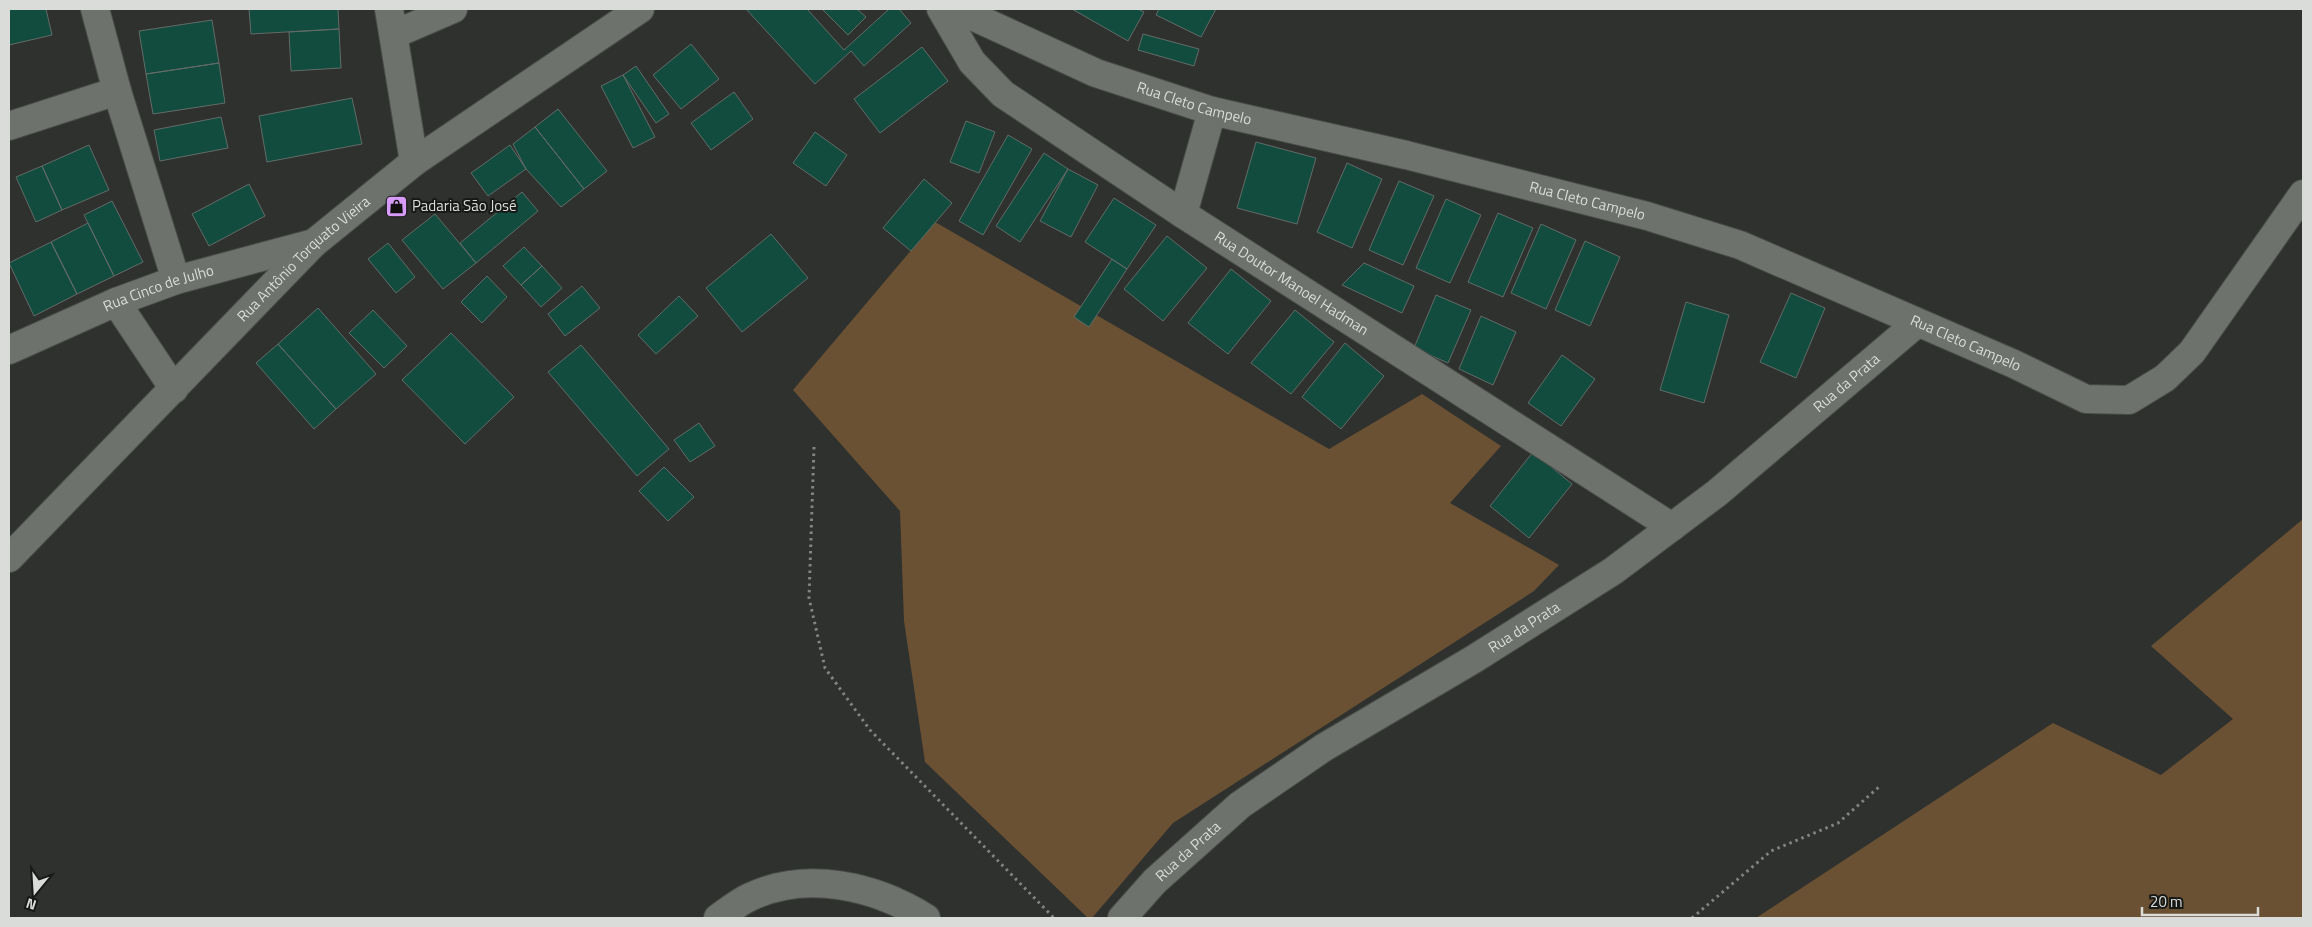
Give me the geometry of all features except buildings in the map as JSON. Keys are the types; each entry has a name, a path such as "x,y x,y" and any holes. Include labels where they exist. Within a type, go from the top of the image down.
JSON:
{"street":[{"path":"95,9 117,91 176,280"},
{"path":"414,162 392,21 453,9"},
{"name":"Rua Antônio Torquato Vieira","path":"9,558 314,242 414,162 640,9"},
{"name":"Rua Doutor Manoel Hadman","path":"941,9 972,62 1003,94 1183,214 1672,527"},
{"name":"Rua Cleto Campelo","path":"957,9 1096,73 1212,111 1406,155 1647,216 1740,245 2014,364 2086,399 2129,400 2165,378 2192,352 2303,194"},
{"path":"9,126 117,91"},
{"path":"1183,214 1212,111"},
{"name":"Rua Cinco de Julho","path":"9,350 116,302 176,280 314,242"},
{"path":"116,302 174,389"},
{"name":"Rua da Prata","path":"1122,918 1155,881 1240,805 1324,748 1474,659 1613,572 1717,493 1917,323"},
{"path":"718,918 750,897 789,885 822,883 846,886 883,897 907,906 926,918"}],"path":[{"path":"814,447 810,598 825,668 870,730 1054,918"},
{"path":"1692,918 1771,851 1838,823 1880,786"}],"shaded area":[{"path":"935,222 1329,449 1422,394 1501,446 1450,503 1559,565 1534,591 1173,823 1092,918 1088,918 925,762 904,621 900,511 793,390"},
{"path":"2303,519 2303,918 1756,918 2053,723 2161,775 2233,719 2151,646"}],"place":[{"name":"Padaria São José","path":"396,206"}]}
